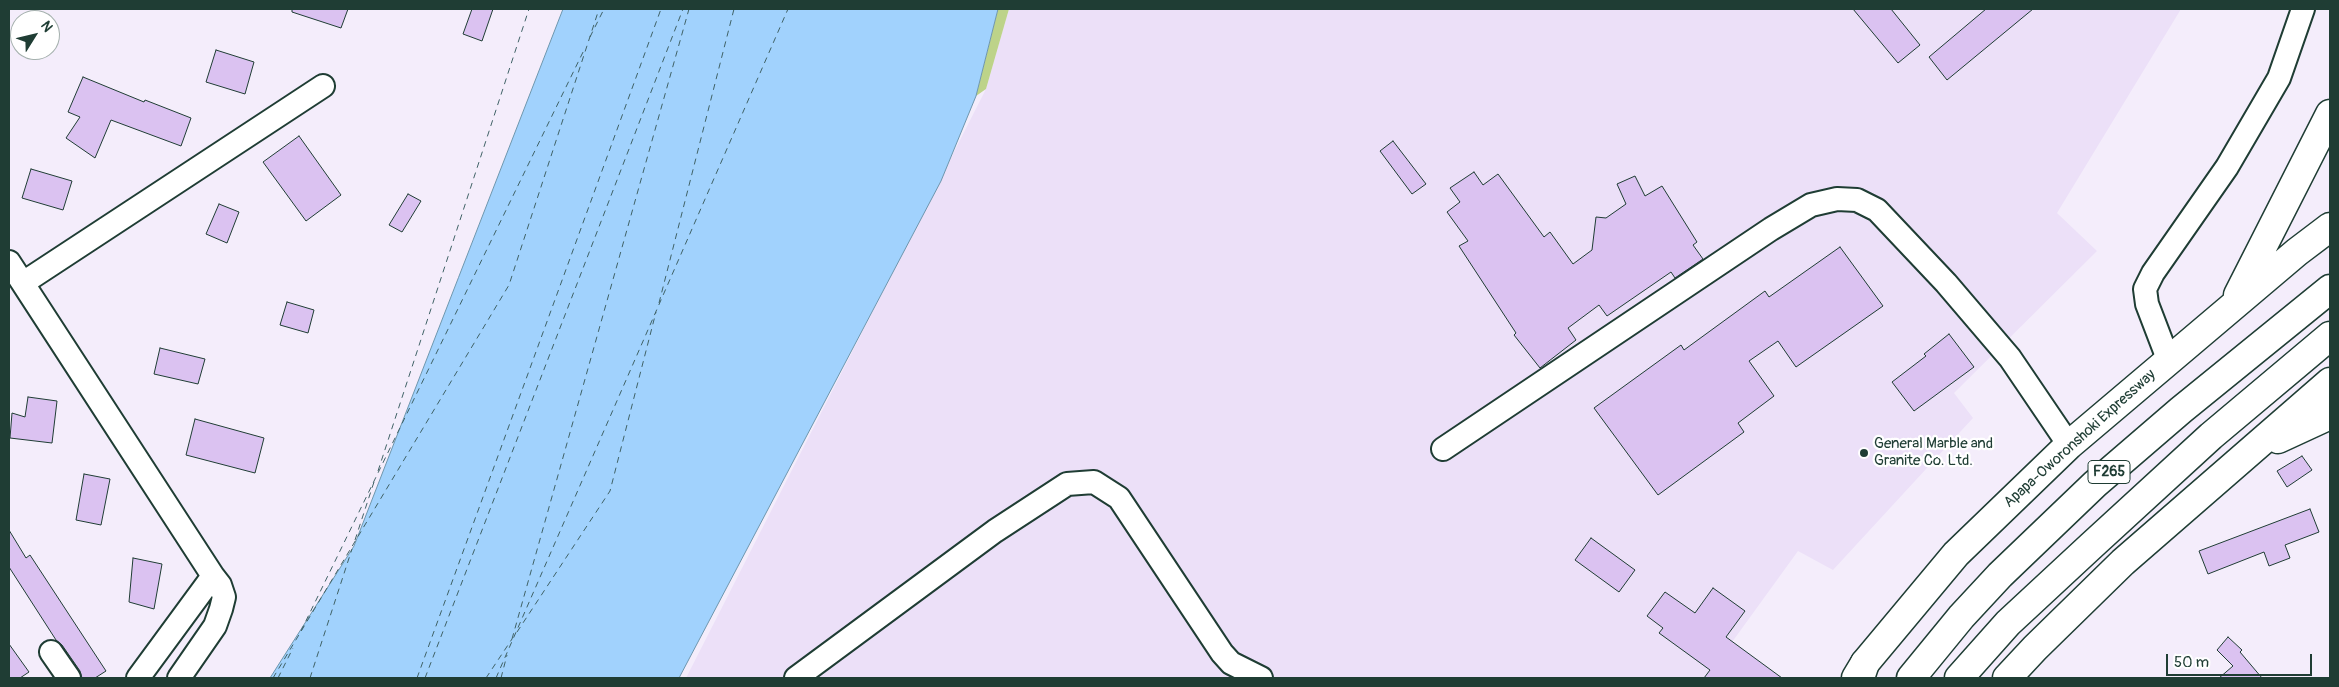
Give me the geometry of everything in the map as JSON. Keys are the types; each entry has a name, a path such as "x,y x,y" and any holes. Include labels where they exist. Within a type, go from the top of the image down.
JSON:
{"main road":[{"path":"2231,308 2330,114"},
{"name":"Apapa-Oworonshoki Expressway","path":"1860,673 1956,554 2069,445 2297,252 2330,227"},
{"name":"F265","path":"1911,678 1961,617 2000,575 2095,484 2181,410 2330,289"},
{"name":"F265","path":"1959,678 2008,623 2091,546 2211,436 2330,336"},
{"path":"2007,678 2123,562 2330,382"},
{"path":"2230,470 2282,436 2330,415"}],"street":[{"path":"2171,358 2165,351 2147,304 2146,290 2153,273 2227,167 2279,78 2303,9"},
{"path":"23,283 322,86"},
{"path":"1442,449 1771,229 1811,205 1838,199 1857,200 1877,210 1946,283 2010,358 2069,445"},
{"path":"9,262 220,585 224,597 214,626 179,678"},
{"path":"796,678 995,531 1067,484 1094,482 1119,498 1222,653 1231,663 1261,678"},
{"path":"138,678 213,576"},
{"path":"52,652 69,678"}],"shaded area":[{"path":"1009,9 2181,9 2057,213 2097,251 1954,393 1973,418 1833,570 1798,551 1706,678 686,678 986,89"}],"green space":[{"path":"998,9 1009,9 986,89 976,96"}],"water":[{"path":"563,9 998,9 976,96 941,181 679,678 270,678 354,546"}],"building":[{"path":"292,9 348,9 341,28 292,12"},
{"path":"472,9 493,9 482,41 463,34"},
{"path":"1853,9 1891,9 1920,45 1898,63"},
{"path":"1986,9 2033,9 1947,80 1929,57"},
{"path":"216,50 254,62 245,94 206,82"},
{"path":"83,77 144,102 145,100 191,118 181,146 111,120 95,158 66,138 80,117 68,112"},
{"path":"299,136 341,195 306,221 263,162"},
{"path":"1393,141 1426,184 1412,194 1380,151"},
{"path":"31,169 72,181 63,210 22,198"},
{"path":"1474,172 1483,185 1498,174 1544,237 1550,232 1573,264 1592,250 1596,217 1606,218 1626,204 1617,184 1635,176 1645,196 1662,186 1697,242 1693,245 1703,259 1675,278 1671,272 1607,316 1599,305 1568,328 1576,340 1540,368 1514,335 1516,333 1459,246 1468,241 1447,212 1460,202 1450,188"},
{"path":"408,194 421,201 402,232 389,225"},
{"path":"219,204 239,212 227,243 206,234"},
{"path":"1840,247 1883,306 1796,367 1778,341 1749,361 1774,396 1738,423 1744,432 1658,495 1594,408 1681,345 1684,350 1765,291 1769,297"},
{"path":"287,302 314,310 308,333 280,325"},
{"path":"1949,334 1974,367 1914,411 1892,382 1926,356 1924,354"},
{"path":"160,348 205,359 198,384 154,374"},
{"path":"28,397 57,401 52,443 10,438 12,413 25,417"},
{"path":"195,419 264,438 255,473 186,455"},
{"path":"2302,456 2312,470 2287,487 2277,471"},
{"path":"84,474 110,479 101,525 76,520"},
{"path":"2310,509 2319,532 2285,545 2290,558 2269,566 2264,552 2208,574 2199,551"},
{"path":"9,530 26,558 30,555 106,671 95,678 82,678 80,671 62,645 56,640 9,567"},
{"path":"1591,538 1635,570 1619,592 1575,560"},
{"path":"133,558 162,564 154,609 129,602"},
{"path":"1713,588 1745,611 1726,637 1782,678 1704,678 1710,670 1659,633 1663,628 1647,616 1665,592 1695,613"},
{"path":"2228,637 2242,650 2240,652 2262,678 2219,678 2233,666 2217,650"},
{"path":"9,644 29,672 20,678 9,678"}],"ferry route":[{"path":"378,471 529,9"},
{"path":"273,678 509,285 599,9"},
{"path":"590,37 604,9"},
{"path":"417,678 661,9"},
{"path":"425,678 683,9"},
{"path":"512,639 689,9"},
{"path":"659,303 734,9"},
{"path":"496,678 788,9"},
{"path":"301,631 585,48"},
{"path":"517,632 610,491 656,312"},
{"path":"355,540 374,482"},
{"path":"310,678 352,549"},
{"path":"486,678 512,639"},
{"path":"278,678 293,648"},
{"path":"501,678 507,655"}],"place":[{"name":"General Marble and Granite Co. Ltd.","path":"1864,453"}]}
